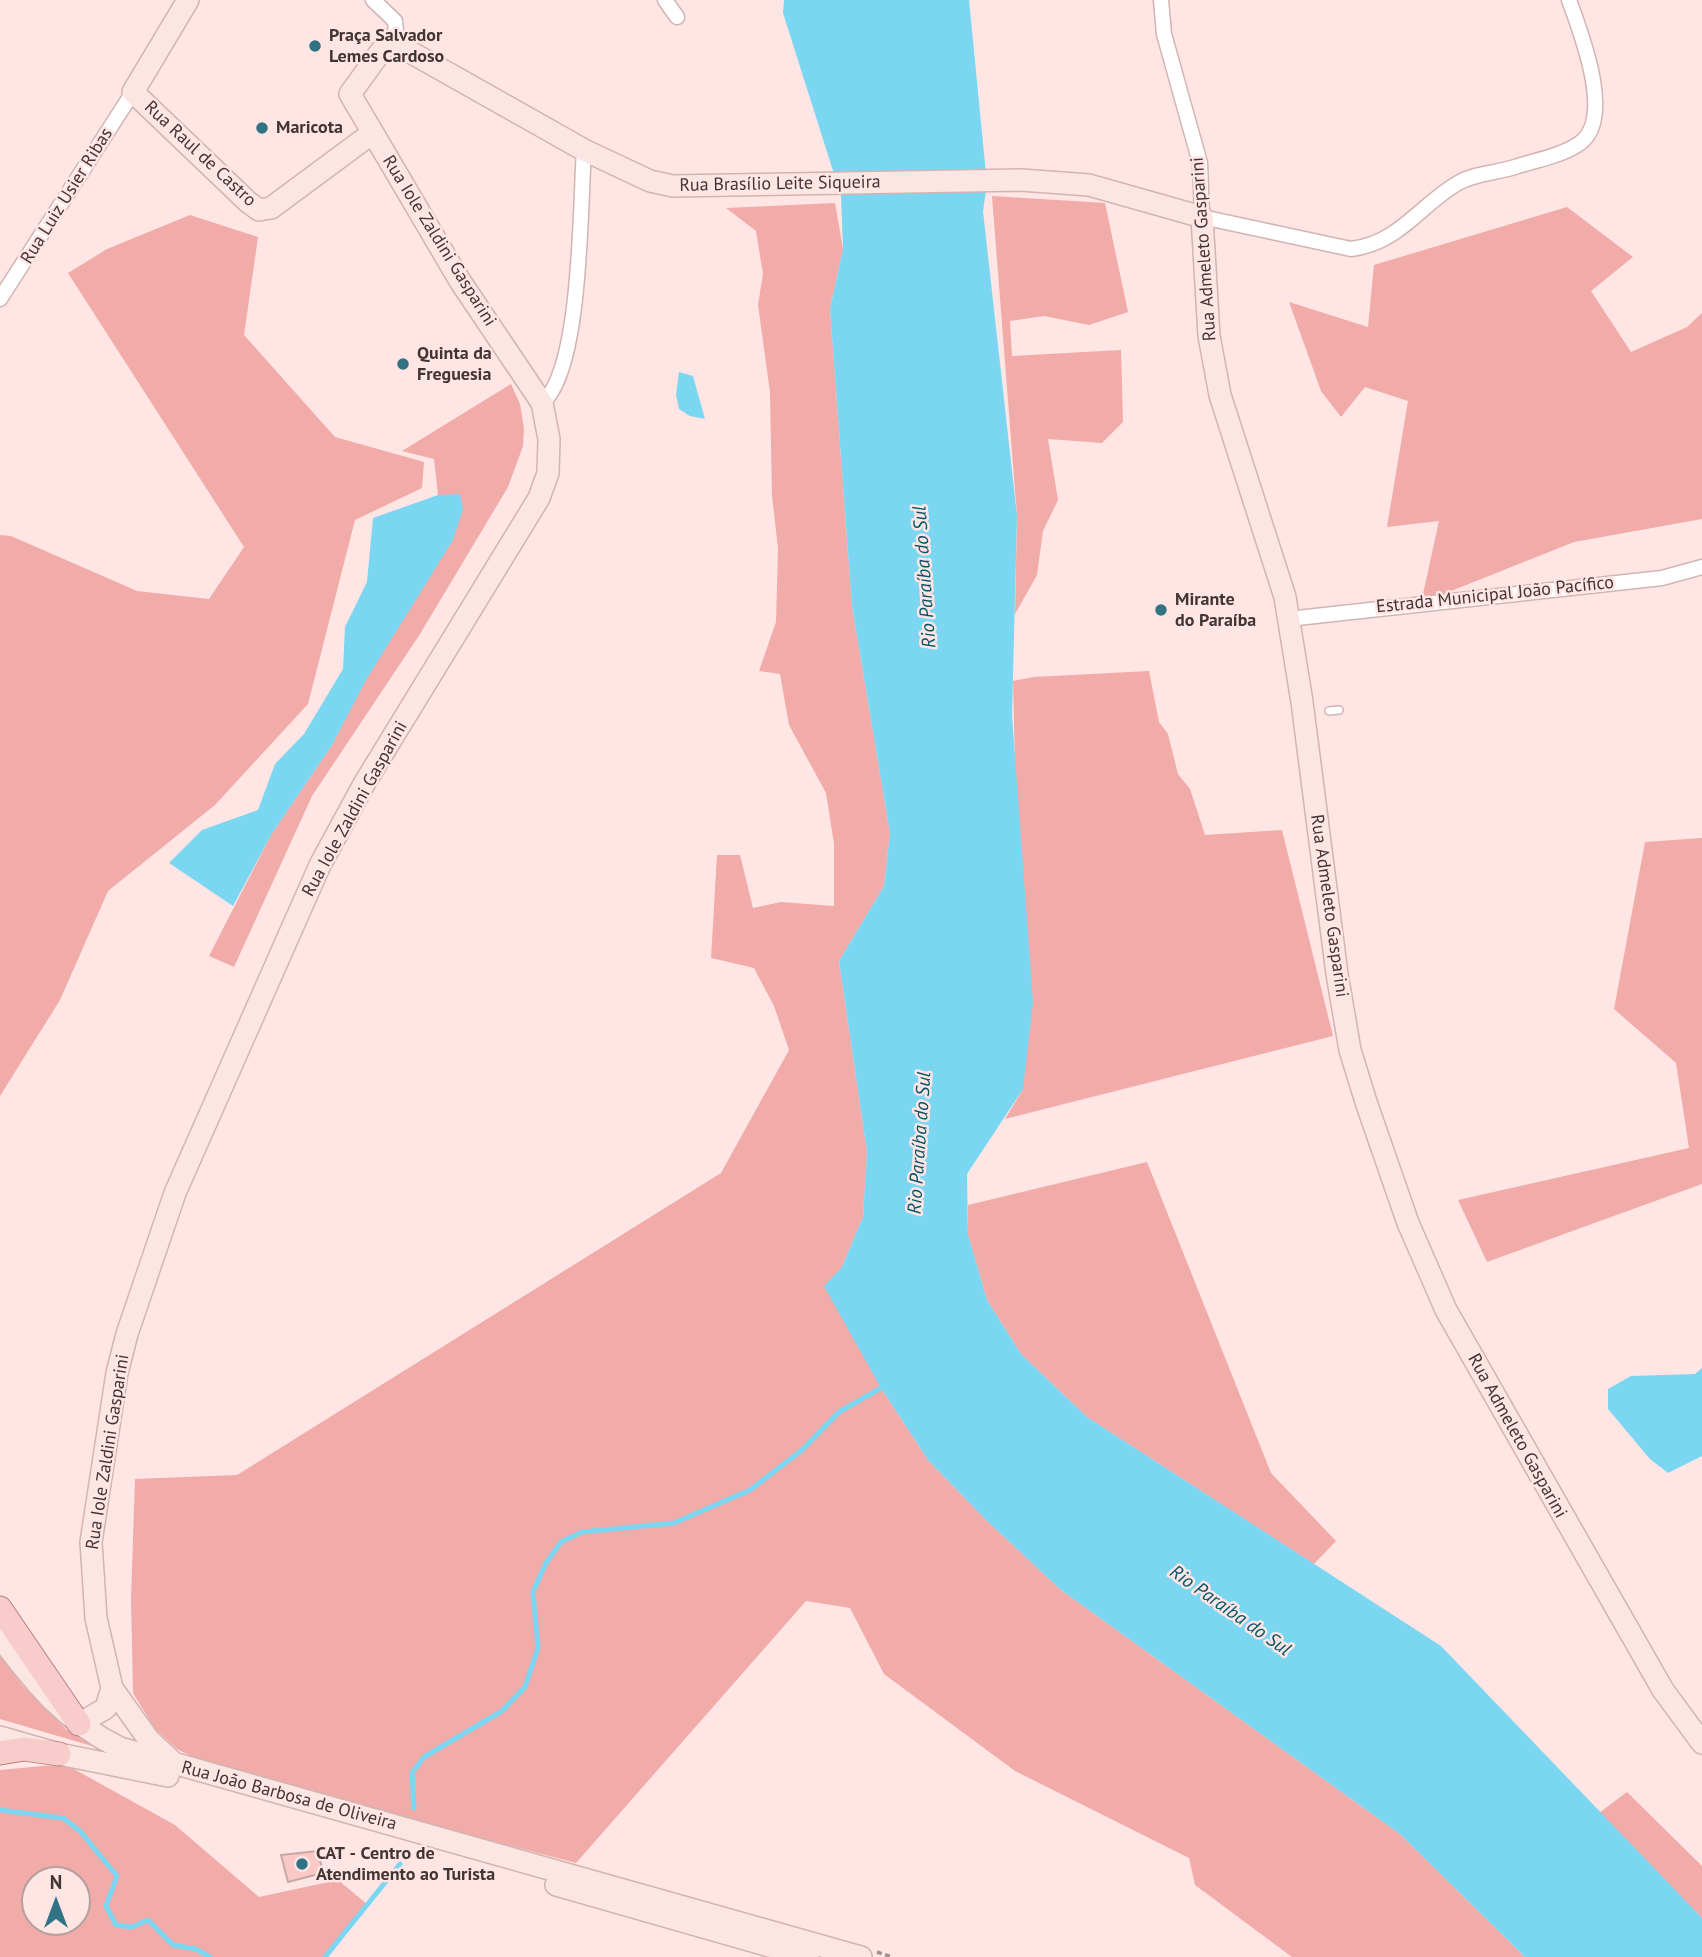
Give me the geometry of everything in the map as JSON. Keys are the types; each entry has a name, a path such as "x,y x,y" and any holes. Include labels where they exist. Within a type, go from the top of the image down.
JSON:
{"main road":[{"path":"133,92 188,0"},
{"name":"Rua Iole Zaldini Gasparini","path":"176,1765 149,1740 112,1688 96,1618 91,1542 117,1373 175,1193 320,865 364,784 540,498 548,473 549,439 542,403 460,281 350,94 389,40"},
{"name":"Rua Brasílio Leite Siqueira","path":"389,40 584,150 650,181 673,186 1021,180 1090,185 1202,217"},
{"name":"Rua Raul de Castro","path":"133,92 260,210 271,208 372,134"},
{"name":"Rua Admeleto Gasparini","path":"1202,217 1209,336 1220,395 1257,502 1288,619 1350,1050 1408,1223 1446,1310 1662,1690 1702,1743"},
{"path":"0,1608 79,1724 106,1708 112,1688"},
{"name":"Rua João Barbosa de Oliveira","path":"0,1637 55,1706 120,1748 869,1954"},
{"name":"Rua João Barbosa de Oliveira","path":"0,1737 59,1754 200,1783 808,1957"},
{"path":"0,1753 24,1749 59,1754"}],"street":[{"path":"373,0 395,21 396,30 389,40"},
{"path":"666,0 677,17"},
{"name":"Rua Admeleto Gasparini","path":"1161,0 1167,46 1200,163 1202,217"},
{"path":"1202,217 1332,247 1370,247 1394,235 1466,178 1564,152 1582,142 1592,121 1594,75 1569,0"},
{"name":"Rua Luiz Usier Ribas","path":"0,299 133,92"},
{"path":"542,403 550,396 565,363 571,330 584,150"},
{"name":"Estrada Municipal João Pacífico","path":"1288,619 1662,578 1702,567"}],"lane":[{"path":"1329,711 1339,710"}],"path":[{"path":"869,1954 892,1957"}],"shaded area":[{"path":"992,196 1105,203 1128,312 1089,325 1044,316 1010,321 1012,356 1121,350 1123,422 1102,443 1048,439 1058,500 1043,531 1037,575 1015,614 1017,516"},
{"path":"835,203 843,249 830,309 852,606 890,833 884,886 839,961 867,1152 863,1217 842,1267 881,1388 928,1460 986,1520 1061,1590 1400,1834 1525,1957 1292,1957 1195,1885 1189,1858 1015,1771 884,1674 850,1608 806,1601 576,1863 211,1767 177,1749 155,1729 133,1693 131,1599 135,1479 237,1475 721,1173 789,1050 774,1006 754,968 711,958 717,855 740,855 753,908 781,902 834,906 834,844 826,793 789,725 780,674 759,671 776,622 778,548 772,496 770,392 758,305 763,274 756,231 726,208"},
{"path":"1567,207 1633,257 1591,291 1631,352 1687,327 1702,313 1702,519 1574,542 1421,603 1439,521 1387,527 1408,401 1365,387 1341,417 1321,391 1289,302 1368,327 1374,265"},
{"path":"190,215 258,237 244,335 335,437 424,462 422,488 355,520 308,704 215,805 108,891 60,1000 0,1096 0,535 11,536 137,591 209,599 244,547 68,273 107,249"},
{"path":"511,384 520,404 524,429 523,446 508,487 420,634 312,796 234,967 209,956 271,835 332,745 460,495 438,495 434,459 402,451"},
{"path":"1149,671 1159,722 1168,734 1178,774 1190,789 1205,835 1282,830 1333,1036 1005,1119 1023,1089 1013,681 1034,677"},
{"path":"1702,838 1702,1184 1487,1262 1458,1200 1689,1148 1676,1063 1614,1009 1645,842"},
{"path":"1147,1162 1271,1473 1336,1541 1314,1564 1087,1417 1021,1354 987,1300 968,1235 968,1205"},
{"path":"0,1652 22,1685 67,1730 109,1751 0,1719"},
{"path":"53,1765 72,1768 175,1825 259,1897 338,1880 367,1904 325,1957 0,1957 0,1770"},
{"path":"1627,1792 1702,1866 1702,1918 1599,1813"}],"water":[{"name":"Rio Paraíba do Sul","path":"784,0 969,0 987,184 983,211 1017,516 1012,715 1033,1002 1023,1089 967,1174 968,1235 987,1300 1021,1354 1087,1417 1441,1646 1702,1918 1702,1957 1525,1957 1400,1834 1061,1590 986,1520 928,1460 881,1388 824,1286 842,1267 863,1217 867,1152 839,961 884,886 890,833 852,606 830,309 843,249 841,196 783,13"},
{"path":"679,372 693,376 705,419 690,416 679,409 676,395"},
{"path":"460,494 463,509 453,540 366,680 332,745 271,835 233,906 169,863 202,830 258,810 275,764 304,734 343,669 345,627 367,582 373,518 438,495"},
{"path":"1702,1368 1702,1456 1668,1473 1650,1459 1608,1409 1608,1389 1631,1376 1695,1374"}],"building":[{"name":"CAT - Centro de Atendimento ao Turista","path":"318,1851 323,1873 288,1882 281,1855"}],"waterway":[{"path":"414,1808 412,1773 424,1757 502,1711 525,1687 538,1648 533,1592 546,1563 561,1542 582,1532 674,1523 750,1490 802,1450 839,1412 881,1388"},
{"path":"0,1810 63,1818 80,1831 117,1876 106,1906 116,1925 132,1927 148,1920 173,1945 196,1949 210,1957"},
{"path":"325,1957 400,1864"}],"place":[{"name":"Praça Salvador Lemes Cardoso","path":"315,46"},
{"name":"Maricota","path":"262,128"},
{"name":"Quinta da Freguesia","path":"403,364"},
{"name":"Mirante do Paraíba","path":"1161,610"},
{"name":"CAT - Centro de Atendimento ao Turista","path":"302,1864"}]}
